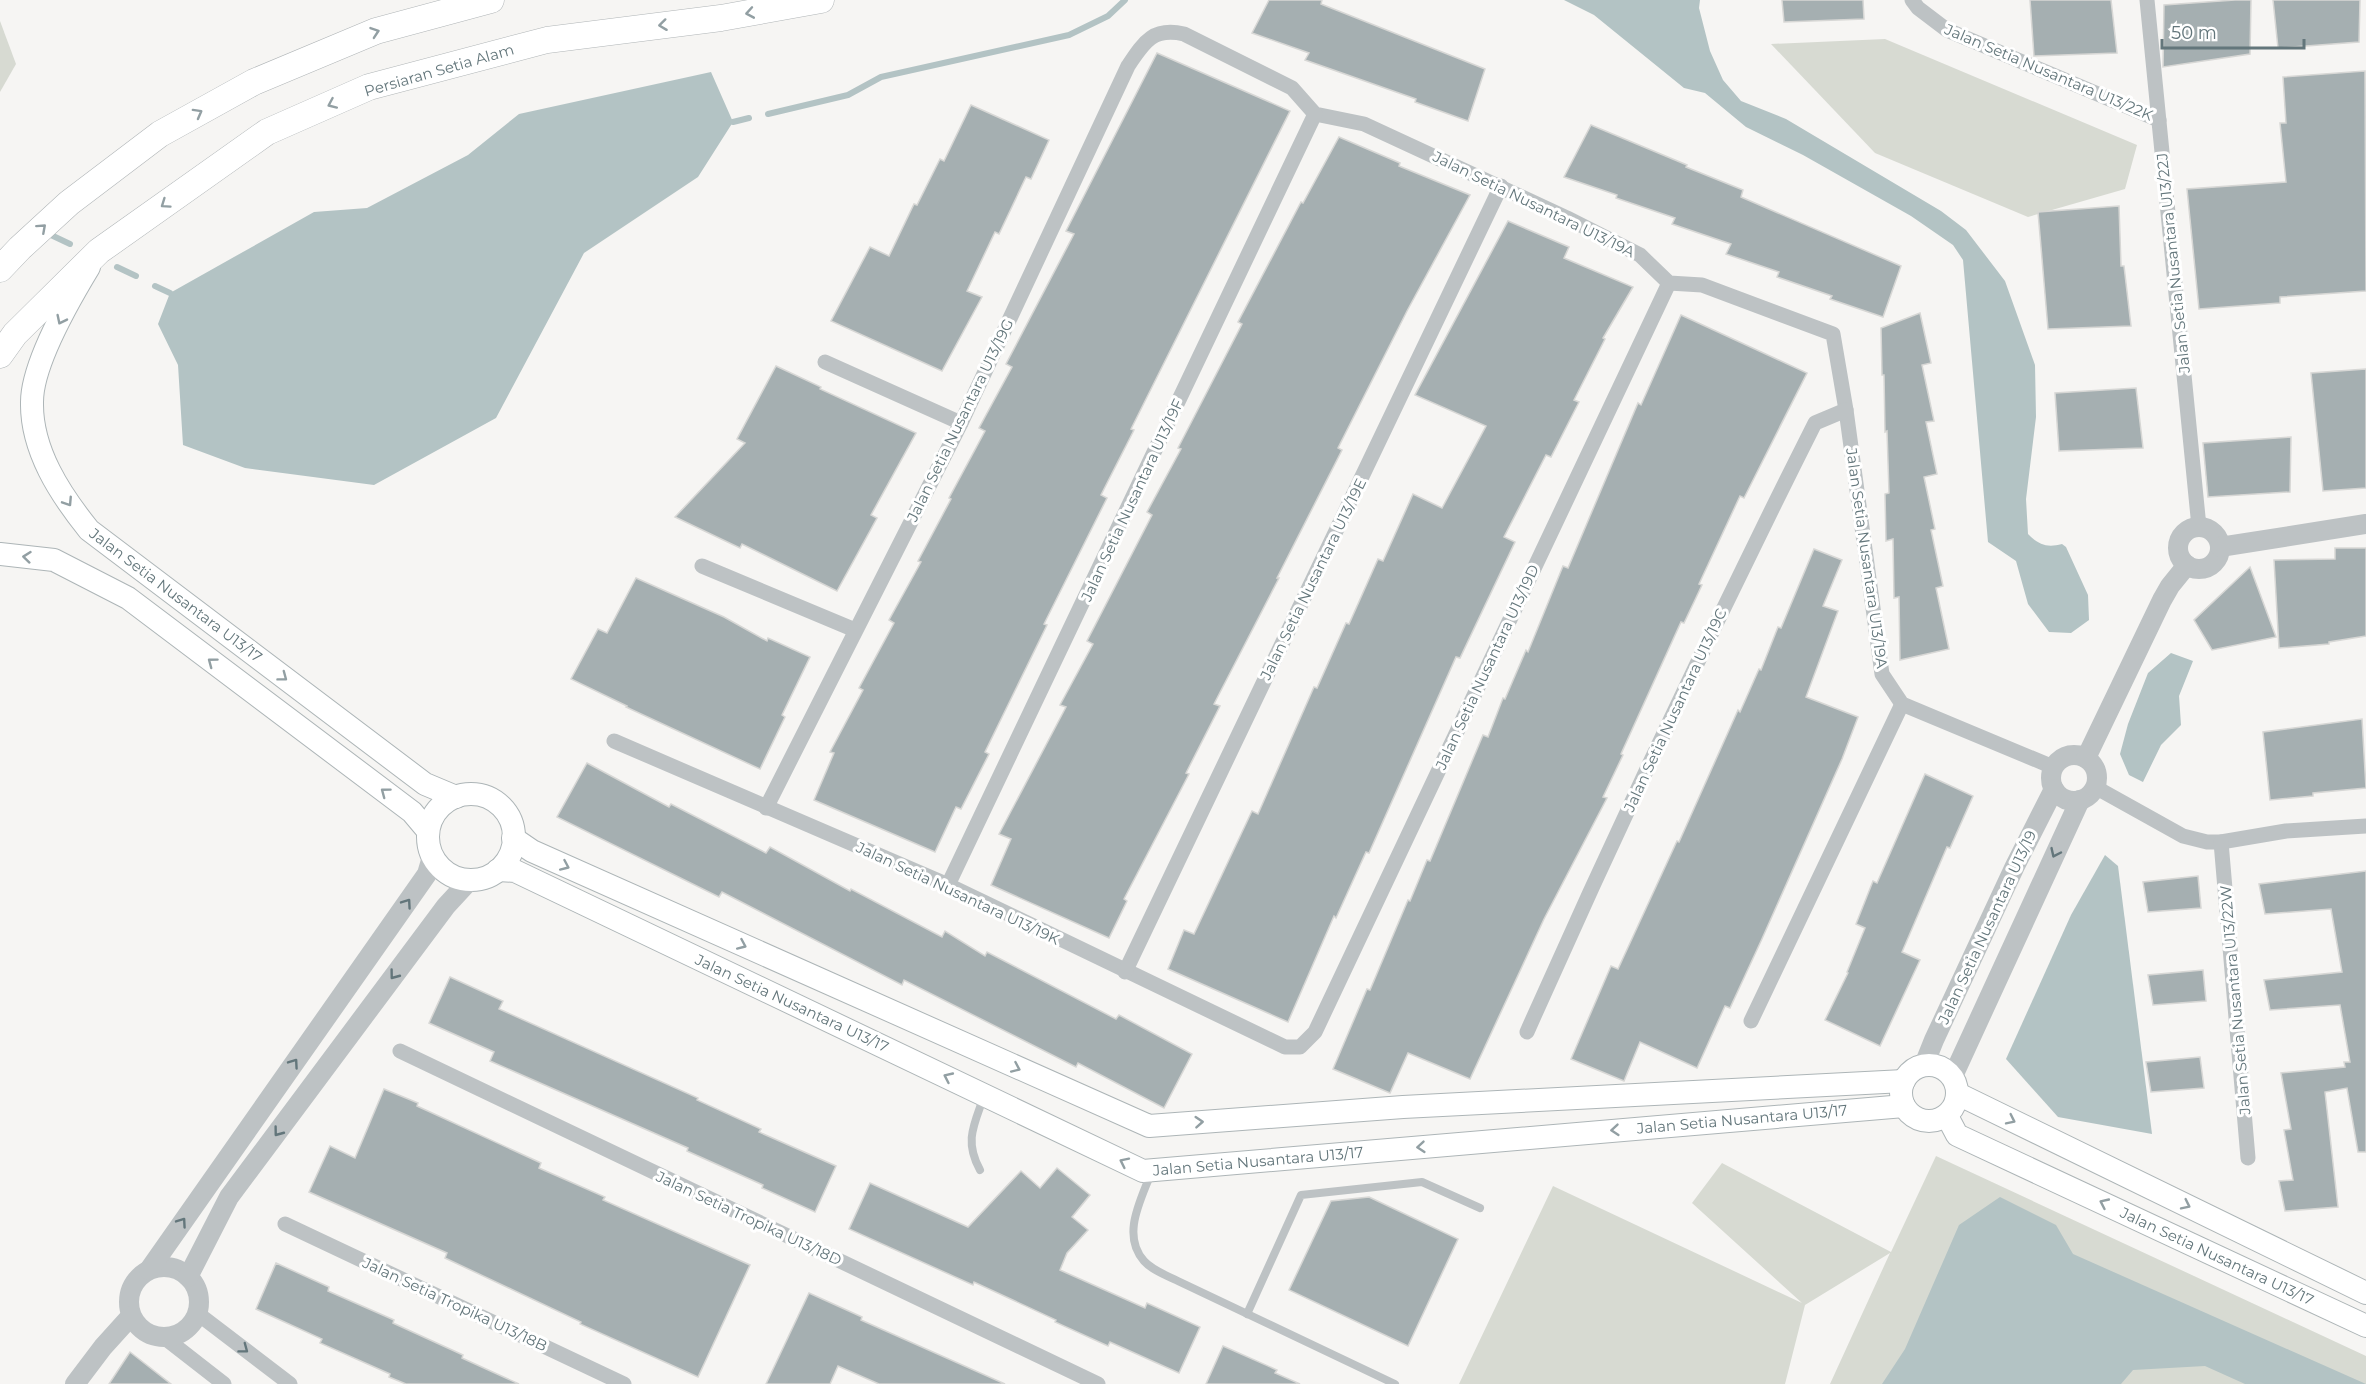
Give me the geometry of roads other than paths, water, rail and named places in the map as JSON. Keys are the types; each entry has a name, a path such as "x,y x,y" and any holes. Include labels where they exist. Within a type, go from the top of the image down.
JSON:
{"highway":[{"path":"0,269 69,203 160,134 244,88 376,31 491,0"},
{"name":"Persiaran Setia Alam","path":"0,355 15,334 99,250 267,132 369,87 547,40 721,18 820,0"}],"main road":[{"name":"Jalan Setia Nusantara U13/17","path":"99,250 75,290 39,365 32,401 37,437 45,462 71,507 89,530 425,784 456,796"},
{"name":"Jalan Setia Nusantara U13/17","path":"0,554 54,560 128,598 412,812 428,831"},
{"path":"470,794 483,796 496,802 506,812 512,824 513,838 507,861 498,870 480,879 470,880 448,874 432,857 428,844 428,831 438,810 446,802 456,796 470,794"},
{"name":"Jalan Setia Nusantara U13/17","path":"513,838 543,856 1149,1126 1403,1107 1904,1082"},
{"name":"Jalan Setia Nusantara U13/17","path":"498,870 515,871 1143,1171 1904,1106"},
{"path":"1924,1065 1936,1065 1955,1085 1955,1106 1947,1116 1935,1122 1923,1122 1911,1116 1904,1106 1901,1094 1904,1082 1912,1071 1924,1065"},
{"name":"Jalan Setia Nusantara U13/17","path":"1955,1085 2366,1293"},
{"name":"Jalan Setia Nusantara U13/17","path":"1947,1116 1957,1135 2366,1326"}],"street":[{"name":"Jalan Setia Nusantara U13/22K","path":"1912,0 1918,8 1947,30 2159,120"},
{"name":"Jalan Setia Nusantara U13/22J","path":"2147,0 2199,527"},
{"name":"Jalan Setia Nusantara U13/19G","path":"766,808 961,423 1128,66 1140,48 1155,34 1170,31 1184,34 1292,88 1315,114"},
{"name":"Jalan Setia Nusantara U13/19A","path":"1315,114 1364,124 1568,218 1640,255 1669,283 1702,285 1833,334 1846,410 1882,674 1902,704"},
{"name":"Jalan Setia Nusantara U13/19F","path":"948,885 1315,114"},
{"name":"Jalan Setia Nusantara U13/19E","path":"1125,972 1500,186"},
{"name":"Jalan Setia Nusantara U13/19D","path":"1300,1047 1315,1032 1669,283"},
{"path":"825,362 961,423"},
{"name":"Jalan Setia Nusantara U13/19C","path":"1527,1032 1607,854 1746,561 1815,423 1846,410"},
{"path":"2220,547 2366,524"},
{"path":"2199,527 2211,531 2219,541 2220,547 2212,565 2199,569 2187,565 2179,554 2179,541 2187,530 2199,527"},
{"path":"2086,758 2162,600 2187,565"},
{"path":"702,566 855,630"},
{"path":"1752,1021 1902,704 2053,767"},
{"name":"Jalan Setia Nusantara U13/19K","path":"614,741 948,885 1285,1047 1300,1047"},
{"path":"2072,754 2086,758 2092,762 2097,774 2092,793 2080,800 2065,799 2054,789 2051,782 2053,767 2065,756 2072,754"},
{"path":"2095,787 2183,836 2207,842 2222,842 2286,831 2366,826"},
{"name":"Jalan Setia Nusantara U13/19","path":"1924,1065 2006,886 2054,789"},
{"name":"Jalan Setia Nusantara U13/19","path":"1955,1085 2080,800"},
{"name":"Jalan Setia Nusantara U13/22W","path":"2222,842 2248,1158"},
{"path":"149,1270 170,1267 188,1277 198,1294 197,1313 185,1330 165,1338 155,1337 145,1332 131,1316 128,1306 129,1295 140,1276 149,1270 427,874 432,857"},
{"path":"188,1277 229,1197 446,906 470,880"},
{"name":"Jalan Setia Tropika U13/18D","path":"400,1052 1098,1384"},
{"name":"Jalan Setia Tropika U13/18B","path":"285,1224 624,1384"},
{"path":"197,1313 290,1384"},
{"path":"75,1384 103,1347 131,1316"},
{"path":"165,1338 224,1384"}],"lane":[{"path":"980,1170 970,1146 971,1134 985,1095"},
{"path":"1152,1170 1133,1222 1136,1245 1143,1260 1180,1282 1395,1384"},
{"path":"1247,1314 1301,1195 1422,1182 1480,1208"}],"waterway":[{"path":"768,114 848,95 881,77 1069,35 1108,16 1125,0"},
{"path":"733,122 749,118"},
{"path":"51,235 70,244"},
{"path":"117,267 136,276"},
{"path":"155,286 170,293"}]}
